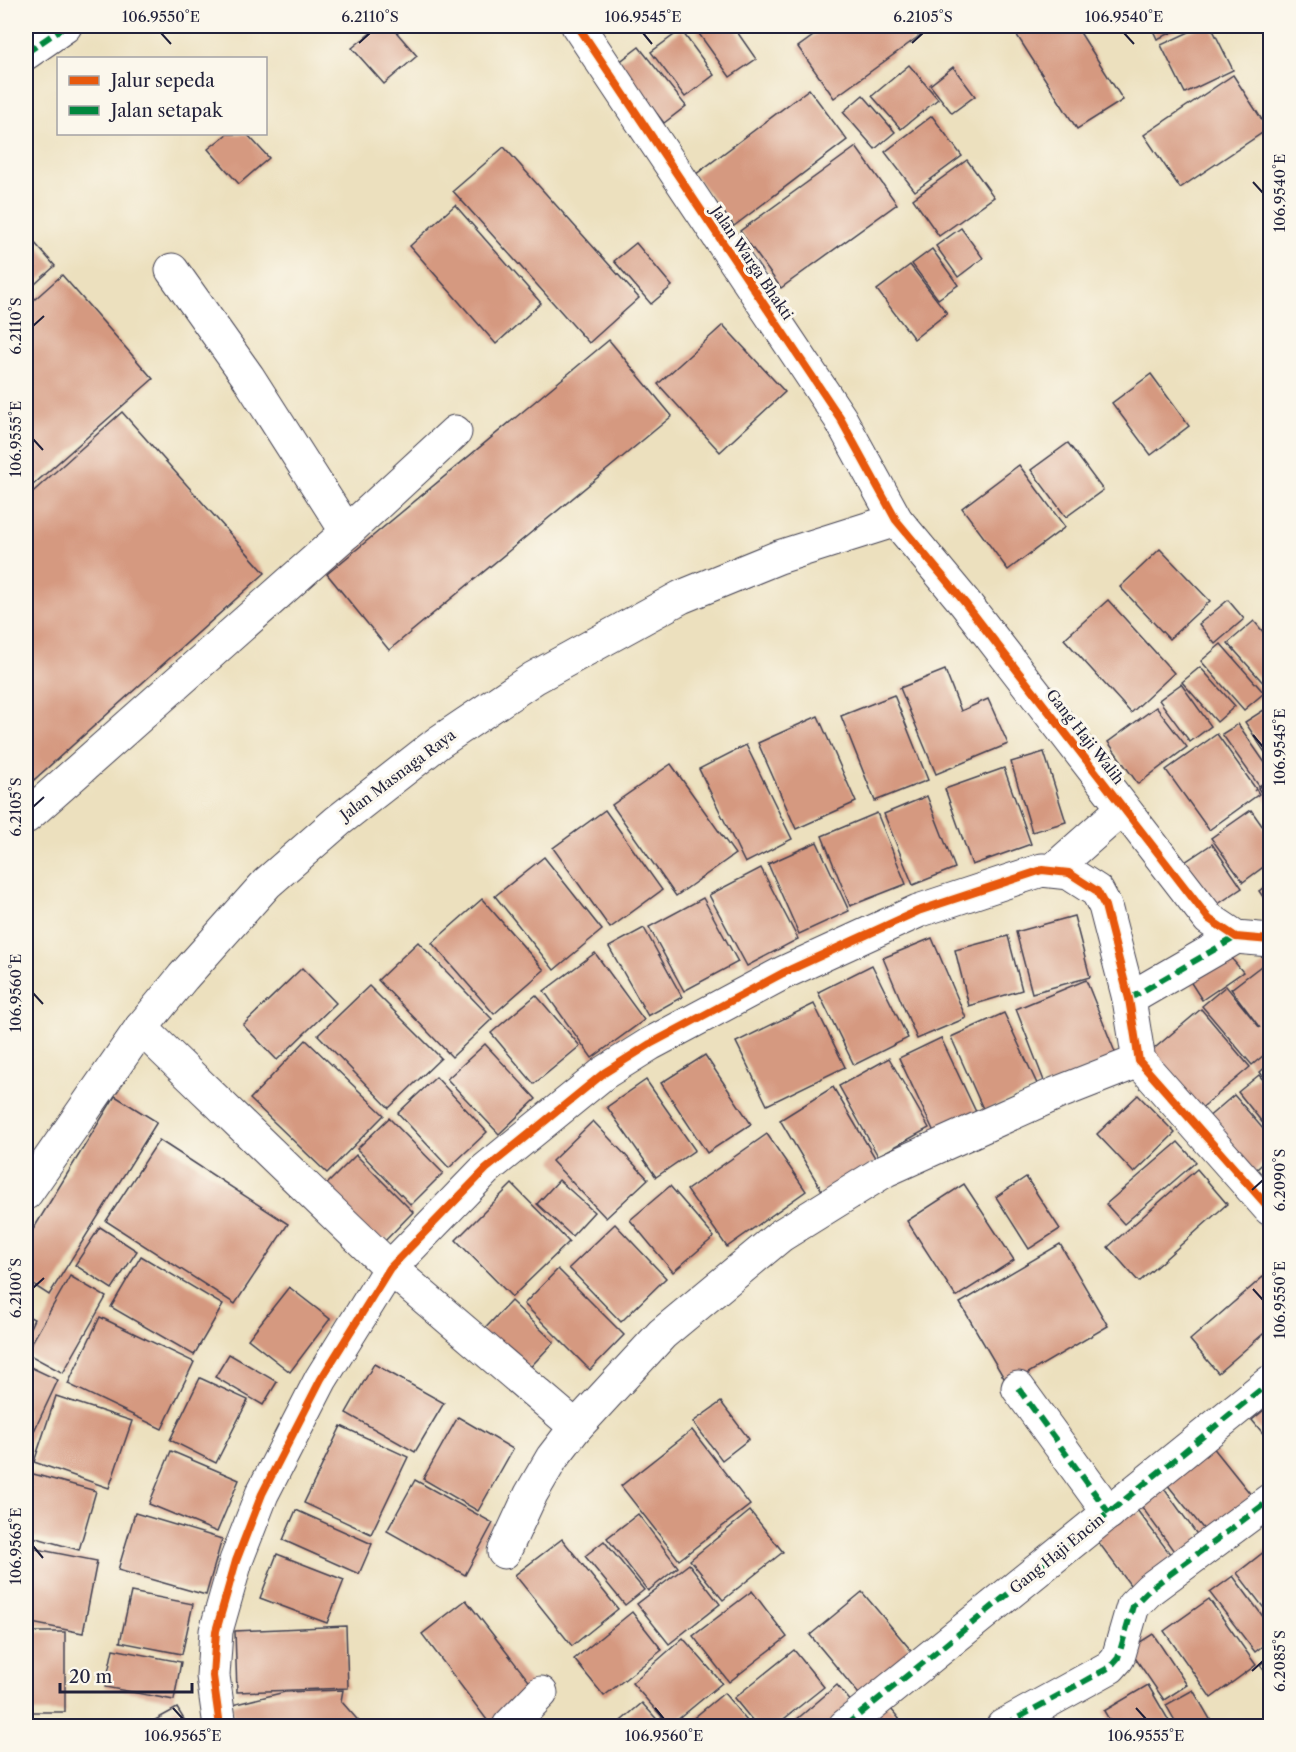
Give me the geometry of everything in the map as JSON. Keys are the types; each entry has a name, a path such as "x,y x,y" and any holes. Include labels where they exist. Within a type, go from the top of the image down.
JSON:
{"street":[{"path":"26,53 65,26"},
{"name":"Jalan Warga Bhakti","path":"578,26 840,418 896,520"},
{"path":"172,270 248,377 347,532"},
{"path":"26,817 347,532 455,432"},
{"name":"Gang Haji Walih","path":"896,520 965,603 1209,919 1236,937 1270,940"},
{"name":"Jalan Masnaga Raya","path":"26,1193 141,1028 267,883 338,821 439,742 534,678 681,597 779,557 896,520"},
{"path":"1053,870 1123,808"},
{"path":"220,1726 213,1676 216,1630 236,1561 262,1494 321,1380 390,1269 486,1169 604,1073 650,1044 783,973 918,911 1042,870 1069,873 1097,891 1105,906 1129,999 1139,1061 1270,1209"},
{"path":"1129,999 1236,937"},
{"path":"141,1028 390,1269 576,1427"},
{"path":"504,1552 531,1494 552,1458 576,1427 662,1334 780,1236 836,1199 886,1170 1055,1094 1139,1061"},
{"name":"Gang Haji Encin","path":"845,1726 1270,1383"},
{"path":"1017,1388 1109,1513"},
{"path":"1003,1726 1110,1667 1118,1658 1133,1606 1149,1589 1270,1500"},
{"path":"509,1726 541,1693"}],"building":[{"path":"379,26 391,26 417,56 384,84 352,48"},
{"path":"705,26 733,26 756,59 730,77 697,31"},
{"path":"827,26 933,26 834,98 798,47"},
{"path":"1011,26 1076,26 1123,100 1077,129"},
{"path":"1151,26 1187,26 1157,39"},
{"path":"1202,26 1211,26 1233,70 1185,93 1161,45"},
{"path":"681,30 714,75 685,97 651,52"},
{"path":"639,47 686,106 664,123 618,63"},
{"path":"909,65 938,99 901,129 872,96"},
{"path":"953,67 975,96 952,113 930,85"},
{"path":"1233,75 1268,129 1180,188 1144,135"},
{"path":"809,89 847,140 734,226 695,175"},
{"path":"863,95 895,132 875,149 843,112"},
{"path":"932,116 962,156 915,191 885,152"},
{"path":"226,135 248,135 269,158 239,184 208,149"},
{"path":"504,147 639,298 589,343 453,191"},
{"path":"856,147 897,204 781,288 740,231"},
{"path":"967,160 994,197 939,236 913,199"},
{"path":"455,205 541,303 496,344 410,246"},
{"path":"961,228 983,258 958,277 936,246"},
{"path":"26,233 55,266 26,292"},
{"path":"636,243 672,286 651,304 614,261"},
{"path":"932,249 958,285 938,299 912,264"},
{"path":"910,265 947,313 914,339 877,290"},
{"path":"62,275 153,379 26,491 26,307"},
{"path":"723,325 785,392 720,452 658,384"},
{"path":"609,340 672,416 389,650 327,574"},
{"path":"1151,374 1189,426 1151,455 1112,403"},
{"path":"122,412 265,573 26,787 26,498"},
{"path":"1068,443 1103,490 1066,517 1031,470"},
{"path":"1019,465 1065,527 1008,570 962,508"},
{"path":"1160,549 1210,601 1169,639 1120,587"},
{"path":"1108,600 1174,673 1131,713 1064,639"},
{"path":"1228,600 1244,619 1215,644 1199,624"},
{"path":"1254,621 1270,640 1270,683 1267,687 1228,643"},
{"path":"1221,644 1264,693 1244,710 1201,661"},
{"path":"1200,667 1235,706 1217,722 1182,682"},
{"path":"945,670 961,711 988,699 1008,744 936,774 900,688"},
{"path":"1181,684 1211,726 1190,742 1159,700"},
{"path":"894,695 928,780 875,801 841,716"},
{"path":"1270,706 1270,760 1245,722"},
{"path":"1156,707 1187,747 1138,784 1108,742"},
{"path":"818,716 856,802 796,829 758,743"},
{"path":"1238,724 1270,770 1270,778 1259,786 1222,734"},
{"path":"1217,734 1259,794 1209,830 1166,770"},
{"path":"746,745 792,839 745,863 699,769"},
{"path":"1044,752 1066,822 1032,832 1011,762"},
{"path":"671,764 735,854 676,896 612,805"},
{"path":"1004,768 1031,844 972,865 945,789"},
{"path":"1270,780 1270,806 1258,788"},
{"path":"927,796 955,868 913,885 884,814"},
{"path":"605,810 662,890 610,928 553,848"},
{"path":"1251,810 1270,837 1270,862 1243,882 1211,838"},
{"path":"877,813 906,884 850,906 822,836"},
{"path":"817,842 849,911 799,934 768,864"},
{"path":"1212,844 1242,888 1206,912 1176,868"},
{"path":"544,857 602,930 554,970 495,896"},
{"path":"761,868 798,939 747,966 709,895"},
{"path":"1270,883 1270,907 1259,891"},
{"path":"703,898 738,962 684,991 649,927"},
{"path":"482,899 544,970 494,1014 432,943"},
{"path":"1074,916 1090,977 1032,993 1016,932"},
{"path":"644,928 682,997 648,1016 609,947"},
{"path":"1008,936 1022,990 969,1006 955,950"},
{"path":"932,938 966,1018 917,1039 883,958"},
{"path":"418,942 492,1019 452,1057 378,980"},
{"path":"595,953 644,1020 592,1058 544,991"},
{"path":"1227,953 1243,972 1202,1000 1186,975"},
{"path":"1265,963 1270,971 1270,1050 1252,1065 1202,1006 1226,986 1260,1028 1231,989"},
{"path":"872,965 908,1038 854,1065 818,992"},
{"path":"302,968 336,1003 277,1060 243,1025"},
{"path":"1086,980 1117,1057 1046,1086 1016,1009"},
{"path":"369,986 441,1058 389,1108 318,1035"},
{"path":"536,995 580,1046 534,1084 491,1033"},
{"path":"814,1004 845,1067 767,1105 736,1042"},
{"path":"1201,1009 1250,1067 1192,1116 1143,1058"},
{"path":"1004,1013 1038,1086 984,1111 951,1037"},
{"path":"941,1038 976,1112 934,1132 899,1058"},
{"path":"306,1040 384,1115 327,1173 250,1099"},
{"path":"485,1044 536,1099 499,1134 447,1079"},
{"path":"705,1055 751,1124 707,1153 661,1083"},
{"path":"889,1058 929,1128 878,1156 839,1086"},
{"path":"1270,1063 1270,1086 1260,1072"},
{"path":"1259,1075 1270,1088 1270,1132 1238,1092"},
{"path":"436,1077 487,1132 449,1168 398,1113"},
{"path":"646,1080 695,1150 656,1177 607,1107"},
{"path":"833,1087 877,1161 824,1194 780,1120"},
{"path":"1138,1095 1175,1133 1134,1173 1097,1134"},
{"path":"1234,1095 1270,1137 1270,1157 1246,1179 1199,1125"},
{"path":"115,1096 157,1122 49,1295 26,1280 26,1241"},
{"path":"389,1118 443,1173 411,1205 357,1149"},
{"path":"593,1121 648,1179 606,1218 552,1161"},
{"path":"767,1134 806,1191 727,1247 687,1190"},
{"path":"159,1140 288,1224 235,1304 106,1221"},
{"path":"1178,1142 1196,1162 1124,1224 1106,1204"},
{"path":"356,1155 413,1212 381,1245 323,1188"},
{"path":"1197,1169 1227,1204 1139,1282 1108,1247"},
{"path":"1026,1177 1060,1229 1029,1249 996,1197"},
{"path":"559,1180 594,1212 572,1236 537,1204"},
{"path":"512,1184 569,1242 512,1297 456,1240"},
{"path":"964,1184 1014,1260 956,1297 907,1221"},
{"path":"670,1186 714,1237 673,1272 630,1220"},
{"path":"615,1224 666,1278 621,1322 569,1268"},
{"path":"100,1227 137,1251 112,1289 75,1265"},
{"path":"1060,1244 1108,1326 1008,1385 960,1303"},
{"path":"141,1256 223,1305 194,1355 111,1307"},
{"path":"558,1269 624,1335 590,1370 524,1304"},
{"path":"1270,1271 1270,1328 1218,1373 1190,1340"},
{"path":"70,1276 106,1297 63,1373 26,1353"},
{"path":"289,1287 330,1319 290,1372 248,1339"},
{"path":"511,1301 554,1342 520,1378 476,1338"},
{"path":"26,1315 34,1319 26,1336"},
{"path":"100,1317 194,1362 162,1429 68,1384"},
{"path":"229,1354 277,1382 263,1405 215,1377"},
{"path":"374,1364 444,1403 415,1452 346,1413"},
{"path":"26,1365 58,1380 26,1448"},
{"path":"200,1378 248,1400 216,1463 170,1440"},
{"path":"56,1396 132,1421 109,1488 34,1462"},
{"path":"721,1402 749,1439 722,1460 693,1422"},
{"path":"1270,1405 1270,1442 1252,1420"},
{"path":"458,1417 513,1449 478,1511 423,1479"},
{"path":"341,1426 408,1457 371,1534 304,1503"},
{"path":"692,1430 750,1505 679,1560 621,1486"},
{"path":"1208,1441 1256,1501 1210,1537 1162,1478"},
{"path":"171,1451 239,1480 217,1532 149,1504"},
{"path":"26,1472 96,1491 79,1550 26,1535"},
{"path":"1157,1479 1204,1544 1181,1561 1134,1496"},
{"path":"415,1480 493,1523 465,1575 387,1531"},
{"path":"1131,1502 1177,1563 1136,1593 1091,1532"},
{"path":"296,1510 372,1544 359,1574 283,1540"},
{"path":"750,1511 783,1552 723,1600 690,1560"},
{"path":"135,1513 222,1539 206,1595 118,1570"},
{"path":"638,1514 678,1567 648,1591 607,1538"},
{"path":"562,1539 618,1609 572,1646 515,1575"},
{"path":"604,1541 644,1590 625,1605 585,1556"},
{"path":"26,1547 97,1561 83,1633 26,1622"},
{"path":"1269,1548 1270,1551 1270,1616 1237,1573"},
{"path":"277,1554 344,1580 327,1623 260,1598"},
{"path":"689,1564 720,1604 669,1644 637,1604"},
{"path":"1233,1576 1270,1626 1270,1640 1255,1652 1210,1593"},
{"path":"752,1591 787,1637 729,1682 693,1636"},
{"path":"131,1592 193,1604 182,1654 120,1642"},
{"path":"862,1592 915,1655 863,1699 810,1635"},
{"path":"1209,1599 1256,1665 1211,1698 1164,1631"},
{"path":"466,1600 535,1689 490,1724 422,1634"},
{"path":"632,1612 662,1650 604,1696 574,1659"},
{"path":"346,1626 348,1688 237,1692 235,1631"},
{"path":"26,1632 65,1632 65,1712 26,1712"},
{"path":"1153,1634 1187,1685 1164,1700 1129,1649"},
{"path":"683,1638 722,1683 670,1726 632,1683"},
{"path":"113,1649 181,1662 174,1700 105,1687"},
{"path":"794,1650 824,1687 775,1726 757,1726 734,1698"},
{"path":"1270,1656 1270,1678 1260,1665"},
{"path":"837,1685 858,1710 839,1726 789,1726"},
{"path":"1148,1685 1172,1726 1113,1726 1104,1711"},
{"path":"343,1690 341,1701 363,1726 234,1726 232,1705 285,1692"},
{"path":"1193,1690 1214,1726 1178,1726 1166,1705"},
{"path":"724,1693 751,1726 684,1726"},
{"path":"642,1703 663,1726 615,1726"},
{"path":"887,1704 905,1726 860,1726"},
{"path":"177,1708 188,1726 150,1726 148,1724"}],"marked path":[{"path":"26,53 65,26"},
{"path":"1129,999 1236,937"},
{"path":"845,1726 1270,1382"},
{"path":"1018,1388 1109,1513"},
{"path":"1003,1726 1110,1667 1118,1658 1133,1606 1150,1589 1270,1500"}],"cycle path":[{"path":"578,26 840,418 896,520 965,603 1209,919 1236,937 1270,940"},
{"path":"220,1726 213,1676 216,1631 236,1561 262,1494 321,1379 390,1268 486,1169 604,1073 650,1044 783,973 918,911 1042,870 1069,873 1097,891 1105,906 1129,999 1139,1061 1270,1209"}]}
